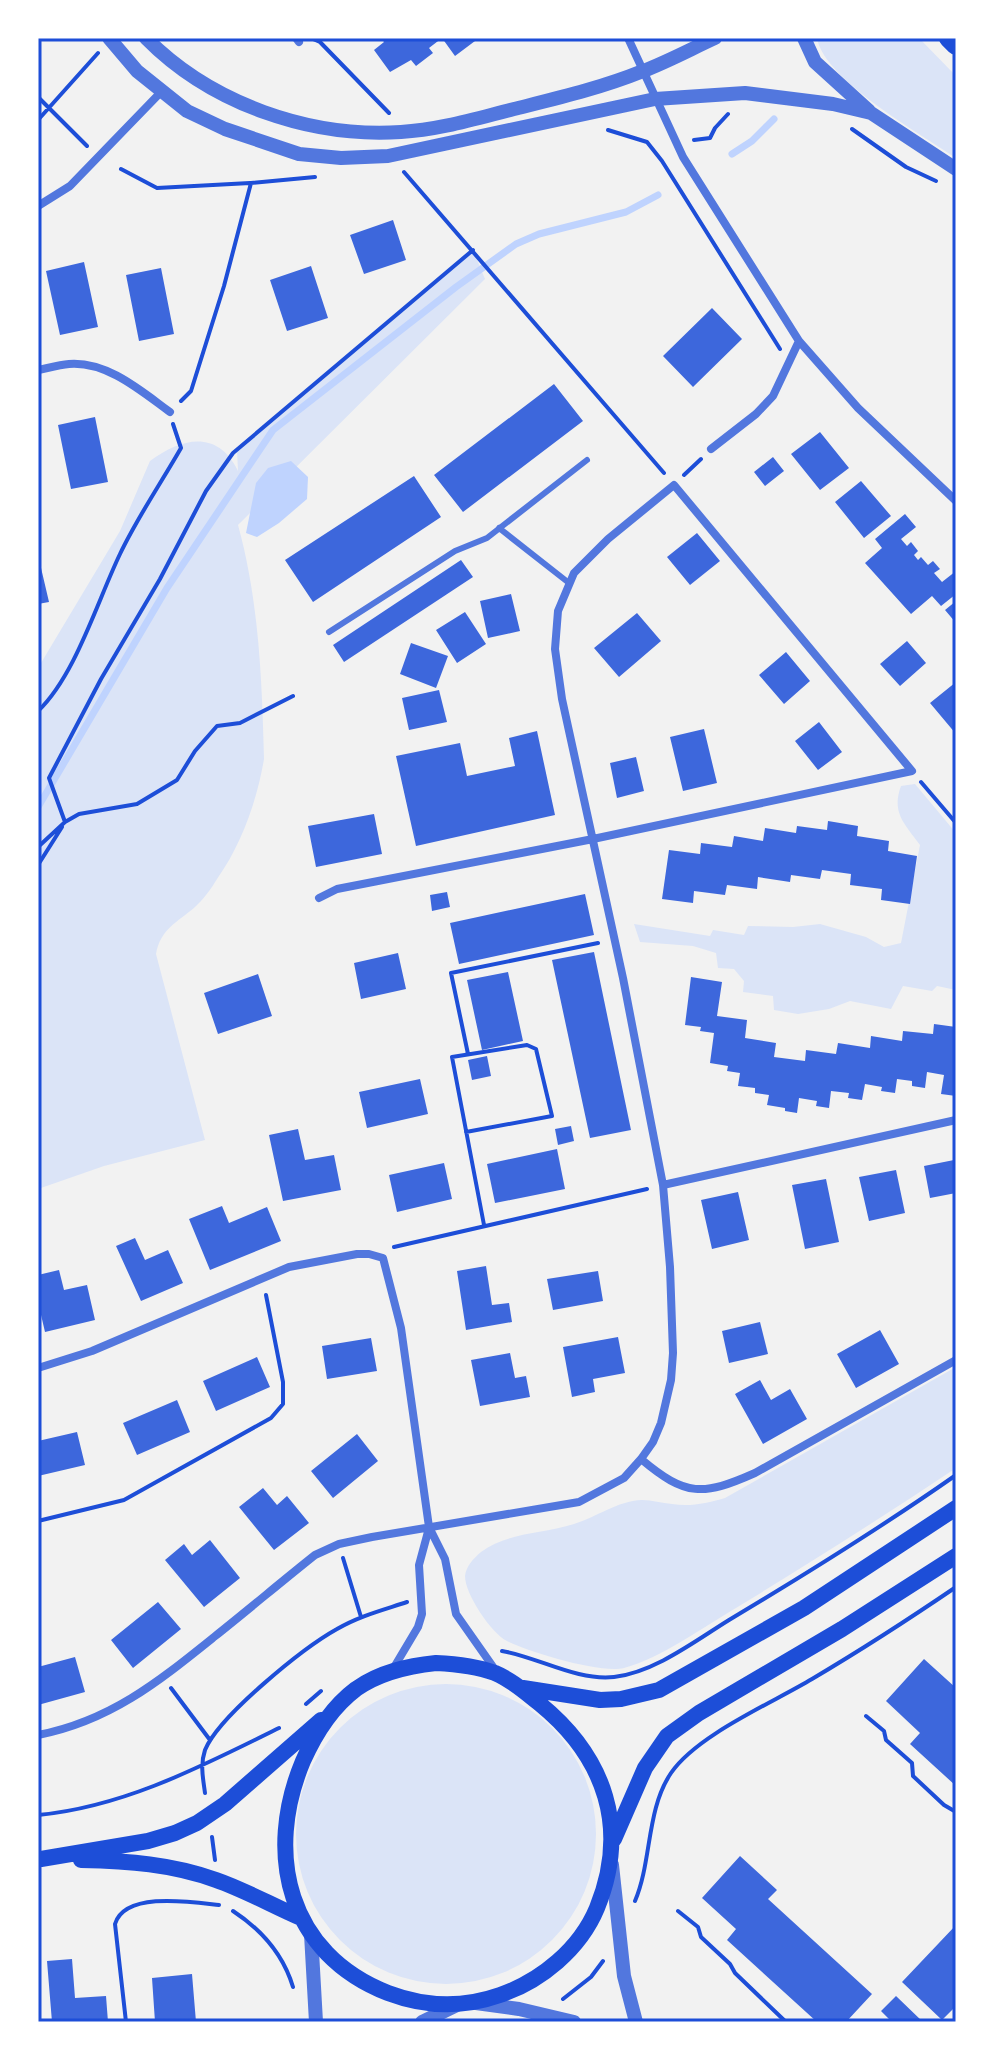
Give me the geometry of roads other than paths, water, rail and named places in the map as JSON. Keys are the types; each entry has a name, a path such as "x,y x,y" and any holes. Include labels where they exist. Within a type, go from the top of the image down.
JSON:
{"highway":[{"path":"949,38 956,45"}],"main road":[{"path":"520,1687 600,1700 621,1699 659,1690 804,1608 956,1508"},
{"path":"613,1841 639,1780 667,1736 699,1713 842,1629 956,1556"},
{"path":"40,1859 148,1841 175,1833 225,1804 335,1708 357,1689 408,1666 436,1663 471,1666 499,1675 520,1687 568,1729 591,1761 606,1797 613,1841 611,1862 595,1913 580,1938 554,1964 527,1984 476,2003 457,2005 417,2001 369,1984 338,1964 311,1934 290,1889 284,1857 284,1829 288,1805 301,1767 320,1728 335,1708"},
{"path":"40,1859 134,1861 163,1865 218,1880 301,1918"}],"street":[{"path":"146,38 177,65 234,100 287,120 347,131 403,132 568,96 644,71 715,38"},
{"path":"628,38 676,143 799,341 858,408 956,501"},
{"path":"804,38 815,62 825,74 871,113 956,169"},
{"path":"106,43 187,111 225,129 299,154 341,158 388,156 655,99 745,93 833,104 871,113"},
{"path":"38,206 70,186 161,92"},
{"path":"711,449 756,414 773,396 799,341"},
{"path":"38,370 70,364 104,370 170,412"},
{"path":"38,1735 94,1719 131,1700 163,1678 315,1555 339,1544 579,1502 624,1478 653,1442 671,1380 673,1353 663,1185 615,940 593,839 557,671 555,649 558,611 569,583 593,552 674,485 912,771 593,839 337,889 319,898"},
{"path":"663,1185 956,1120"},
{"path":"38,1368 92,1351 289,1267 357,1254 383,1258 401,1328 429,1527 445,1559 456,1614 499,1675"},
{"path":"641,1459 675,1484 696,1490 725,1486 755,1473 956,1360"},
{"path":"391,1672 418,1627 422,1614 419,1565 429,1527"},
{"path":"611,1862 624,1976 636,2022"},
{"path":"311,1934 316,2022"},
{"path":"476,2003 574,2022"},
{"path":"422,2022 457,2005"}],"lane":[{"path":"329,632 455,551 487,538 587,460"},
{"path":"499,528 569,583"}],"water":[{"path":"291,461 308,477 307,499 257,537 246,533 256,483 268,468"}],"waterway":[{"path":"732,154 752,141 774,119"},
{"path":"38,807 167,588 273,430 516,244 539,234 626,212 658,195"}]}
